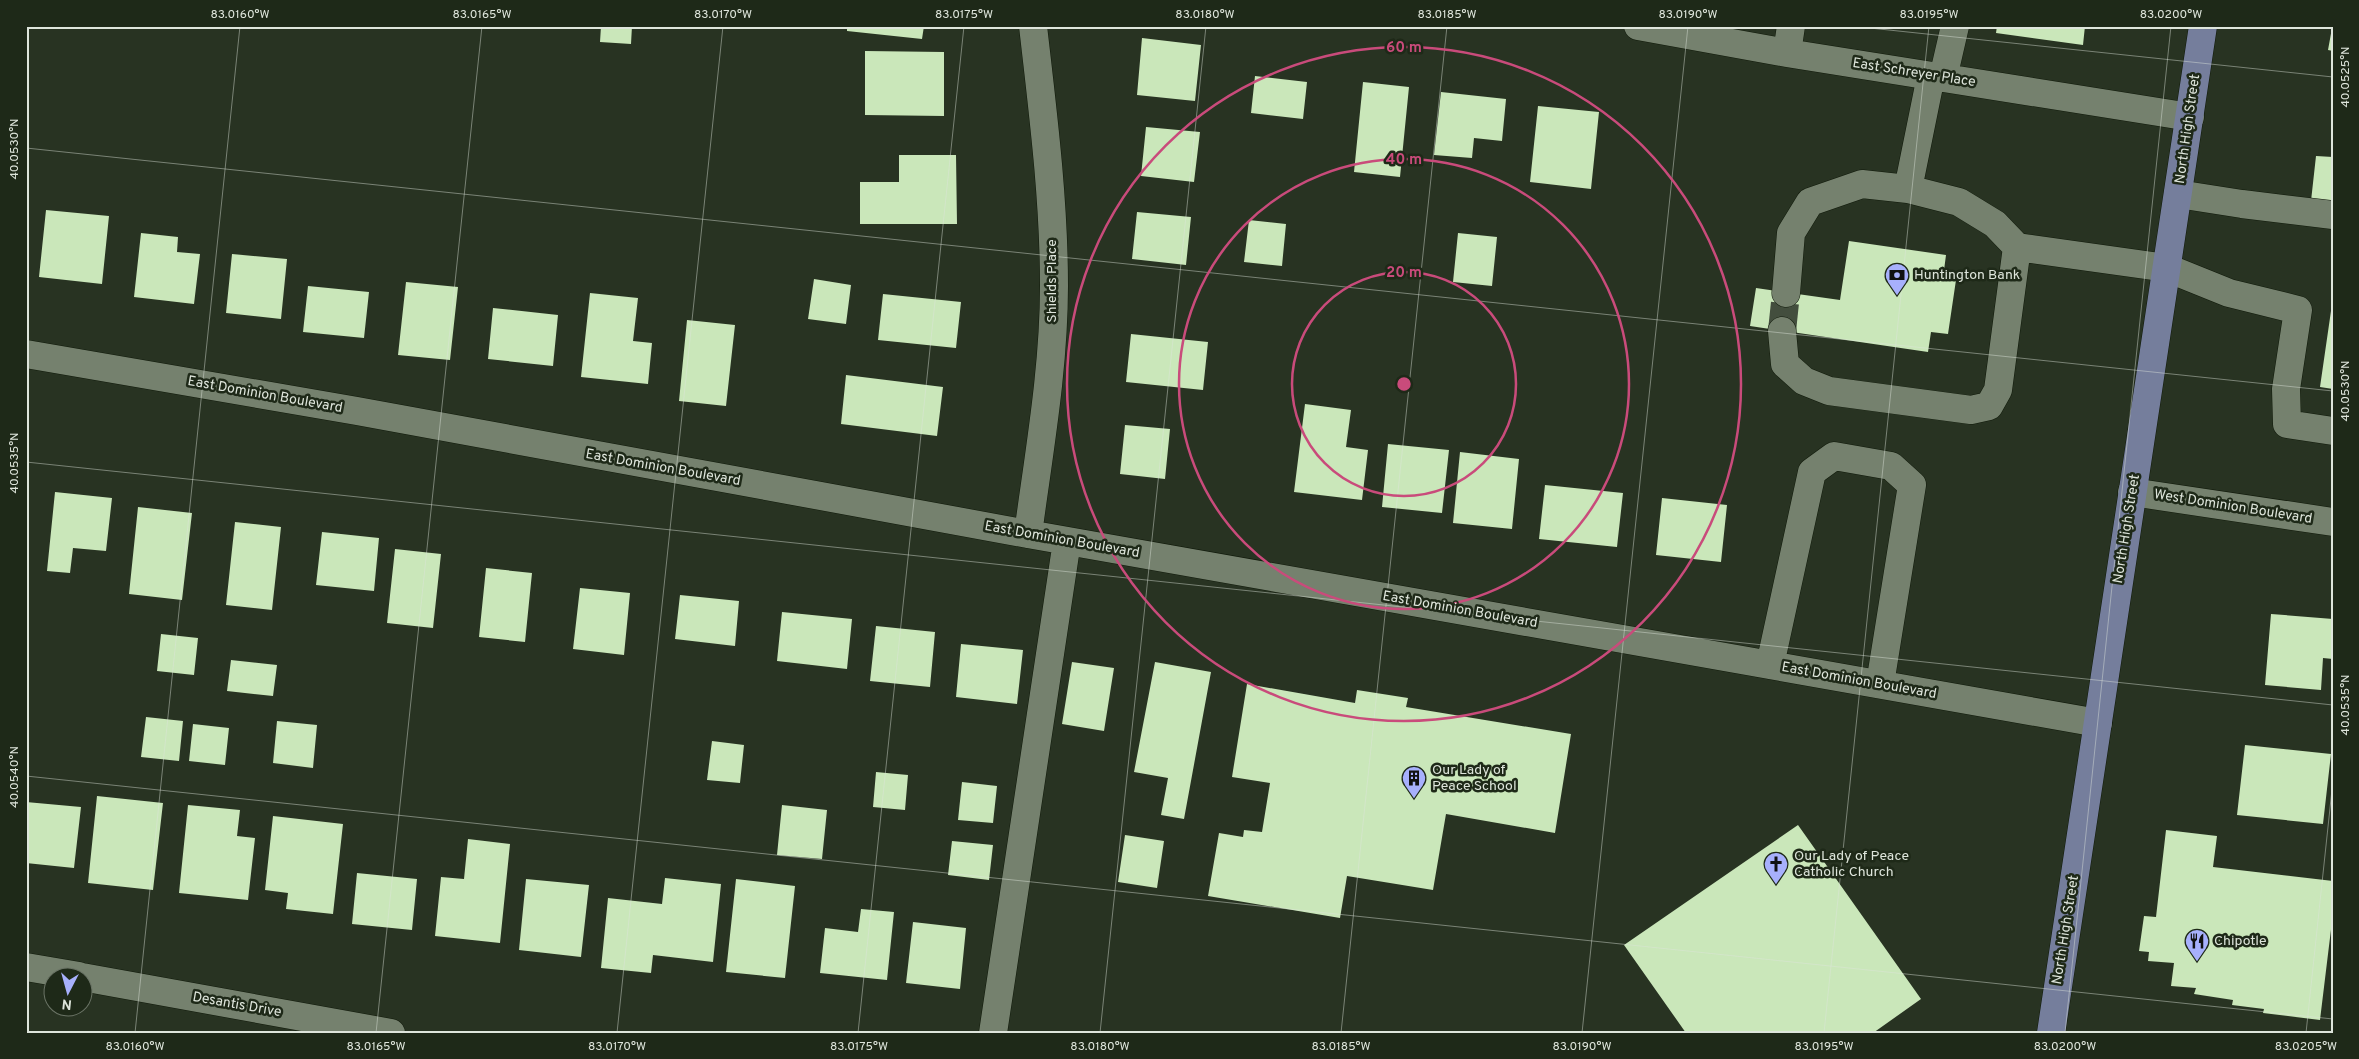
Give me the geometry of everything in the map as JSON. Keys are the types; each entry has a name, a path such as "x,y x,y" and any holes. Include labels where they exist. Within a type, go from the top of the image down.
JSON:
{"main road":[{"name":"North High Street","path":"2051,1033 2203,26"}],"street":[{"name":"Shields Place","path":"1028,534 1049,380 1054,287 1050,176 1033,26"},
{"name":"East Schreyer Place","path":"1638,26 1787,53 2190,116"},
{"path":"1787,53 1791,26"},
{"path":"1908,189 1937,77 1955,26"},
{"path":"1786,293 1791,234 1810,202 1862,184 1908,189 1959,202 1995,224 2017,246 2166,268 2229,293 2298,310 2286,389 2287,424 2333,431"},
{"path":"2178,194 2333,215"},
{"path":"1782,330 1785,364 1804,381 1829,391 1971,410 1989,406 1998,390 2017,246"},
{"name":"East Dominion Boulevard","path":"26,354 367,413 1028,534 2098,723"},
{"path":"1770,665 1812,472 1834,456 1891,466 1912,485 1880,684"},
{"name":"West Dominion Boulevard","path":"2132,492 2333,522"},
{"path":"993,1033 1068,541"},
{"name":"Desantis Drive","path":"26,967 42,970"},
{"name":"Desantis Drive","path":"92,979 391,1033"}],"building":[{"path":"601,26 632,26 631,44 600,42"},
{"path":"847,26 924,26 922,39 847,31"},
{"path":"1997,26 2085,26 2083,45 1996,33"},
{"path":"2333,28 2333,51 2328,50"},
{"path":"1142,38 1201,45 1195,101 1137,95"},
{"path":"865,51 944,52 944,116 865,115"},
{"path":"1255,76 1307,82 1303,119 1251,113"},
{"path":"1363,82 1409,87 1400,177 1354,172"},
{"path":"1441,92 1506,99 1502,141 1474,138 1472,158 1434,155"},
{"path":"1538,106 1599,112 1591,189 1530,182"},
{"path":"1146,127 1200,132 1194,182 1141,176"},
{"path":"899,155 956,155 957,224 860,224 860,182 899,182"},
{"path":"2316,156 2333,157 2333,203 2311,201"},
{"path":"46,210 109,216 102,284 39,277"},
{"path":"1137,212 1191,217 1186,265 1132,259"},
{"path":"26,217 29,217 27,231 26,231"},
{"path":"1249,220 1286,224 1282,266 1244,262"},
{"path":"141,233 178,237 177,252 200,254 194,304 134,297"},
{"path":"1458,233 1497,237 1492,286 1453,282"},
{"name":"Huntington Bank","path":"1849,241 1946,255 1943,278 1956,280 1948,334 1931,332 1928,352 1750,326 1756,288 1840,300"},
{"path":"232,254 287,259 281,319 226,313"},
{"path":"814,279 851,285 846,324 808,319"},
{"path":"406,282 458,287 450,360 398,355"},
{"path":"308,286 369,292 364,338 303,332"},
{"path":"590,293 638,298 633,341 652,343 648,384 581,377"},
{"path":"883,294 961,302 956,348 878,340"},
{"path":"2333,304 2333,389 2320,387"},
{"path":"493,308 558,315 553,366 488,359"},
{"path":"687,320 735,325 726,406 679,401"},
{"path":"1131,334 1208,342 1203,390 1126,382"},
{"path":"846,375 943,387 937,436 841,424"},
{"path":"1305,404 1351,410 1346,447 1368,450 1362,500 1294,492"},
{"path":"1125,425 1170,429 1165,479 1120,474"},
{"path":"1388,444 1449,450 1442,513 1382,507"},
{"path":"1460,452 1519,459 1512,529 1453,523"},
{"path":"1545,485 1623,493 1617,547 1539,539"},
{"path":"55,492 112,498 106,551 73,548 70,573 47,571"},
{"path":"1662,498 1727,505 1721,562 1656,555"},
{"path":"138,507 192,513 182,600 129,594"},
{"path":"235,522 281,527 272,610 226,605"},
{"path":"322,532 379,538 374,591 316,585"},
{"path":"395,549 441,554 433,628 387,623"},
{"path":"486,568 532,573 525,642 479,637"},
{"path":"580,588 630,593 624,655 573,649"},
{"path":"680,595 739,601 735,646 675,639"},
{"path":"782,612 852,619 847,669 777,661"},
{"path":"2271,614 2333,619 2333,659 2323,658 2321,690 2265,685"},
{"path":"876,626 935,632 930,687 870,681"},
{"path":"161,634 198,638 194,675 157,671"},
{"path":"961,644 1023,650 1017,704 956,697"},
{"path":"231,660 277,665 273,696 227,691"},
{"path":"1072,662 1114,668 1104,731 1062,724"},
{"path":"1155,662 1211,672 1184,819 1161,815 1168,778 1134,772"},
{"name":"Our Lady of Peace School","path":"1247,684 1355,703 1357,690 1408,698 1406,707 1571,734 1555,833 1446,814 1433,890 1347,876 1340,918 1208,896 1219,833 1243,837 1244,830 1262,832 1270,783 1232,777"},
{"path":"146,717 183,721 179,761 141,757"},
{"path":"277,721 317,725 313,768 273,763"},
{"path":"193,724 229,728 225,765 189,761"},
{"path":"712,741 744,745 740,783 707,780"},
{"path":"2245,745 2331,754 2323,824 2237,815"},
{"path":"876,772 908,775 905,810 873,807"},
{"path":"962,782 997,786 993,823 958,820"},
{"path":"97,796 163,803 153,890 88,883"},
{"path":"26,802 81,807 74,868 26,863"},
{"path":"188,805 240,810 237,836 255,838 248,900 179,893"},
{"path":"782,805 827,810 822,859 777,855"},
{"path":"273,816 343,824 333,914 286,909 288,893 265,890"},
{"name":"Our Lady of Peace Catholic Church","path":"1798,825 1921,999 1873,1033 1686,1033 1624,945"},
{"path":"2166,830 2217,836 2213,867 2333,881 2333,913 2320,1020 2263,1013 2264,1009 2232,1005 2233,1000 2194,994 2196,988 2171,986 2174,963 2148,961 2149,952 2139,951 2144,916 2156,917"},
{"path":"1125,835 1164,841 1157,888 1118,882"},
{"path":"468,839 510,844 500,943 435,936 441,877 464,879"},
{"path":"952,841 993,845 989,880 948,875"},
{"path":"357,873 417,879 412,930 352,924"},
{"path":"665,878 721,884 713,962 653,955 651,973 601,968 608,898 662,904"},
{"path":"526,879 589,885 581,957 519,950"},
{"path":"736,879 795,886 785,978 726,972"},
{"path":"861,909 894,912 887,980 820,973 825,928 858,932"},
{"path":"913,922 966,928 960,989 906,983"}],"tunnel":[{"path":"1782,331 1786,293"}],"place":[{"name":"Huntington Bank","path":"1897,296"},
{"name":"Our Lady of Peace School","path":"1414,799"},
{"name":"Our Lady of Peace Catholic Church","path":"1776,885"},
{"name":"Chipotle","path":"2197,962"}]}
